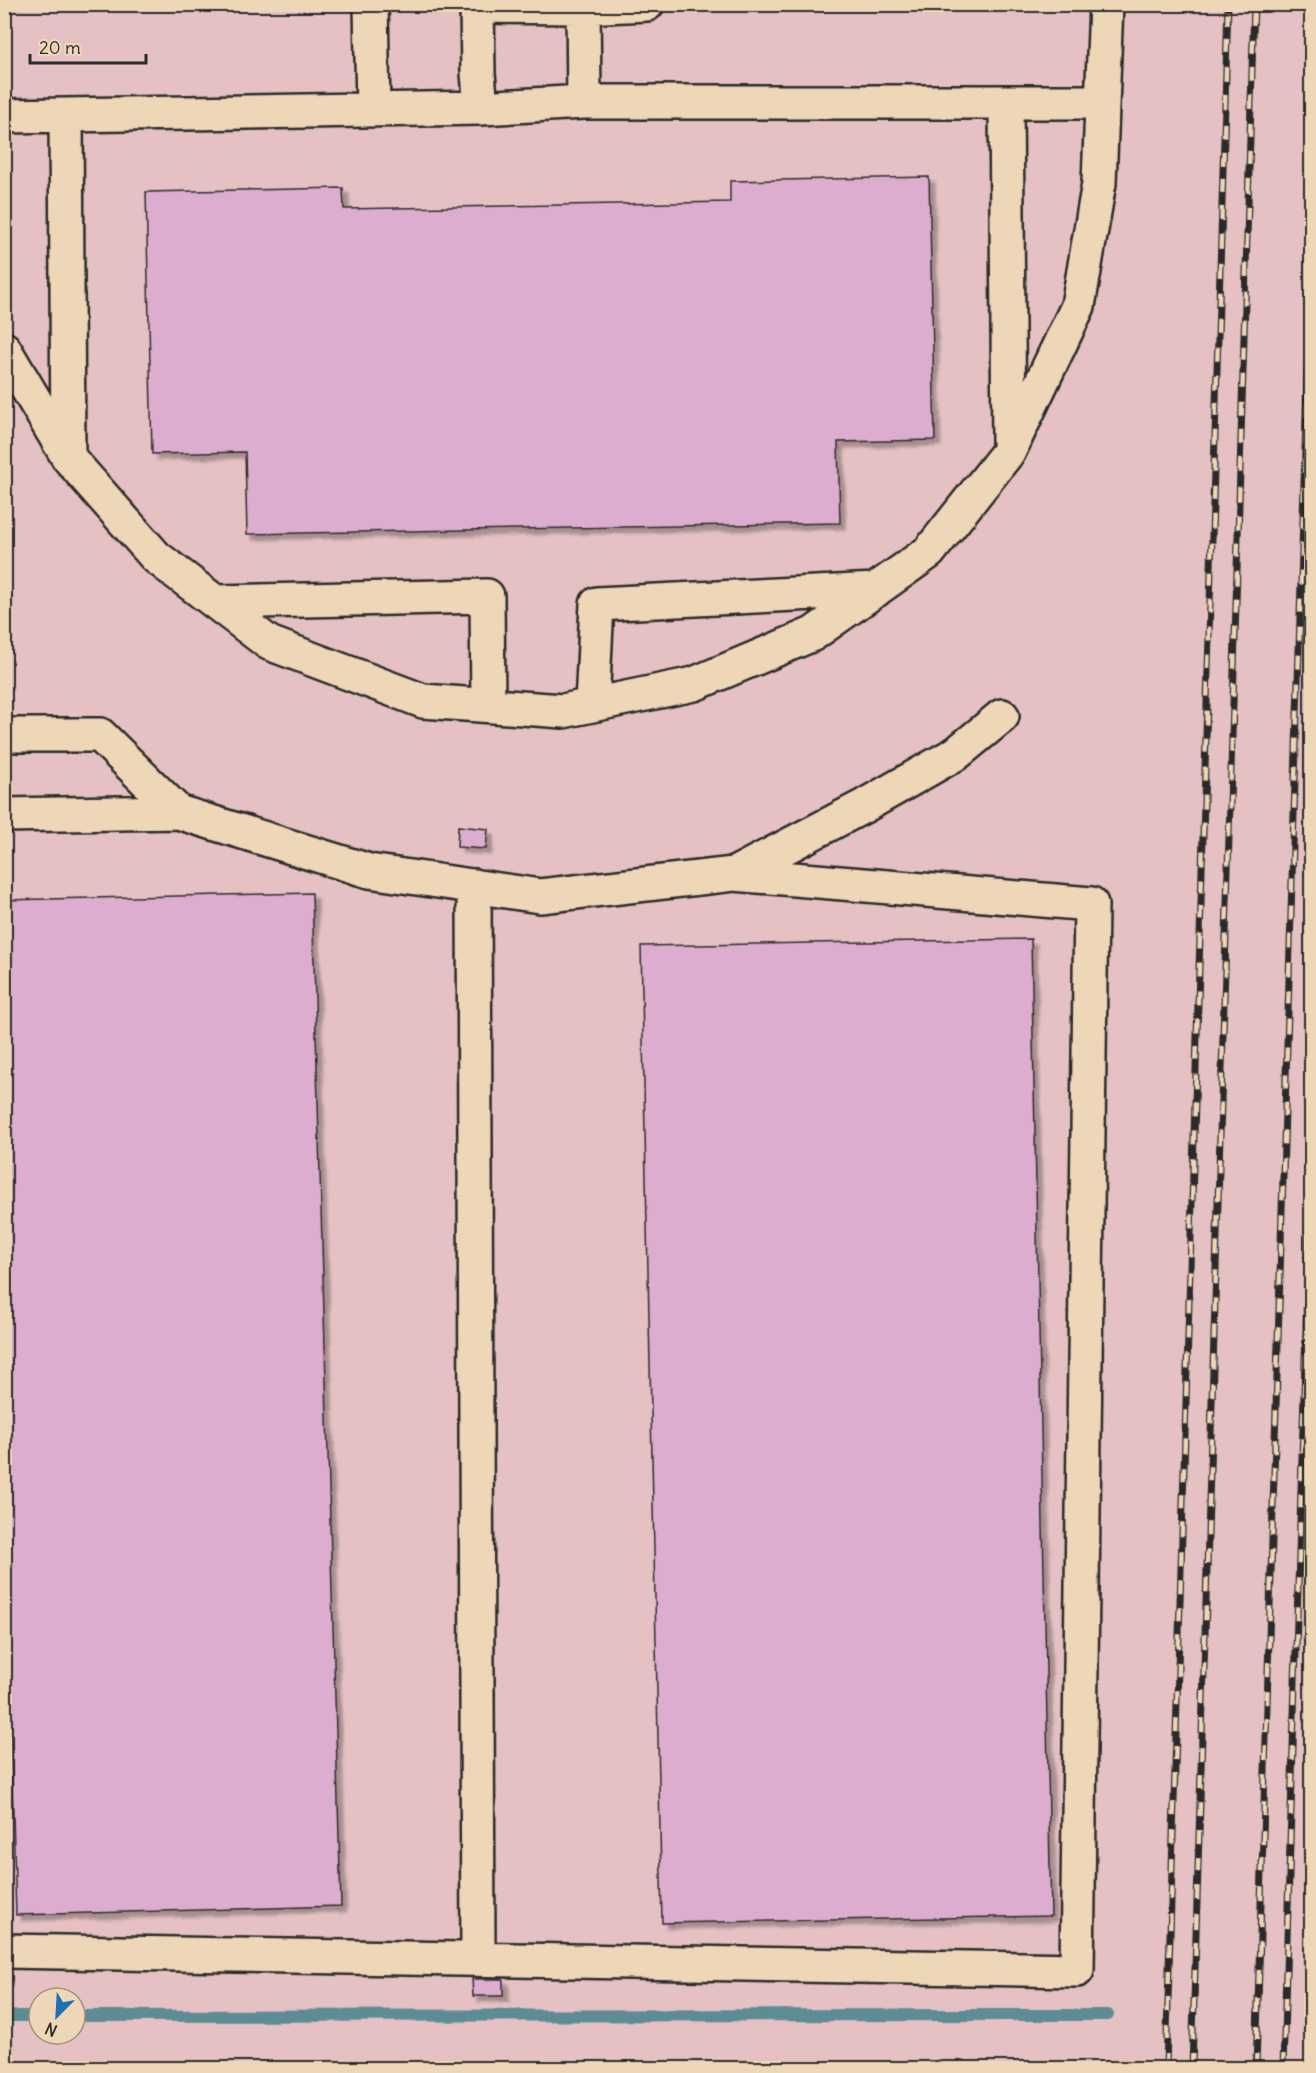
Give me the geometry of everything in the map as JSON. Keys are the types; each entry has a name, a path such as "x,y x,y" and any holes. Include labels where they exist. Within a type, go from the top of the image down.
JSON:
{"street":[{"path":"371,4 373,110"},
{"path":"481,108 477,5 647,4"},
{"path":"4,349 68,457 156,557 269,643 423,700 563,711 694,684 813,634 929,552 1010,451 1078,306 1099,183 1106,4"},
{"path":"583,6 584,102"},
{"path":"4,116 481,108 584,102 1102,102"},
{"path":"1006,102 1010,451"},
{"path":"66,115 68,457"},
{"path":"592,705 597,604 876,590"},
{"path":"215,602 487,596 488,705"},
{"path":"734,874 864,806 957,753 1002,716"},
{"path":"4,735 100,735 178,812"},
{"path":"4,815 178,812 369,871 540,896 734,874 1091,904 1077,1970 4,1951"},
{"path":"474,886 478,1959"}],"shaded area":[{"path":"5,5 1311,5 1311,2068 5,2068"}],"building":[{"path":"929,177 935,440 838,442 840,523 247,534 245,452 152,454 146,192 343,188 344,209 730,202 730,181"},
{"path":"458,826 488,829 486,849 457,847"},
{"path":"312,893 341,1906 16,1915 4,1517 4,900"},
{"path":"1031,939 1051,1916 662,1923 641,946"},
{"path":"472,1979 503,1979 503,1996 473,1996"}],"waterway":[{"path":"87,2016 1108,2015"},
{"path":"4,2016 27,2016"}],"railway":[{"path":"1166,2068 1228,4"},
{"path":"1192,2068 1254,4"},
{"path":"1256,2068 1312,220"},
{"path":"1283,2068 1312,1137"}]}
